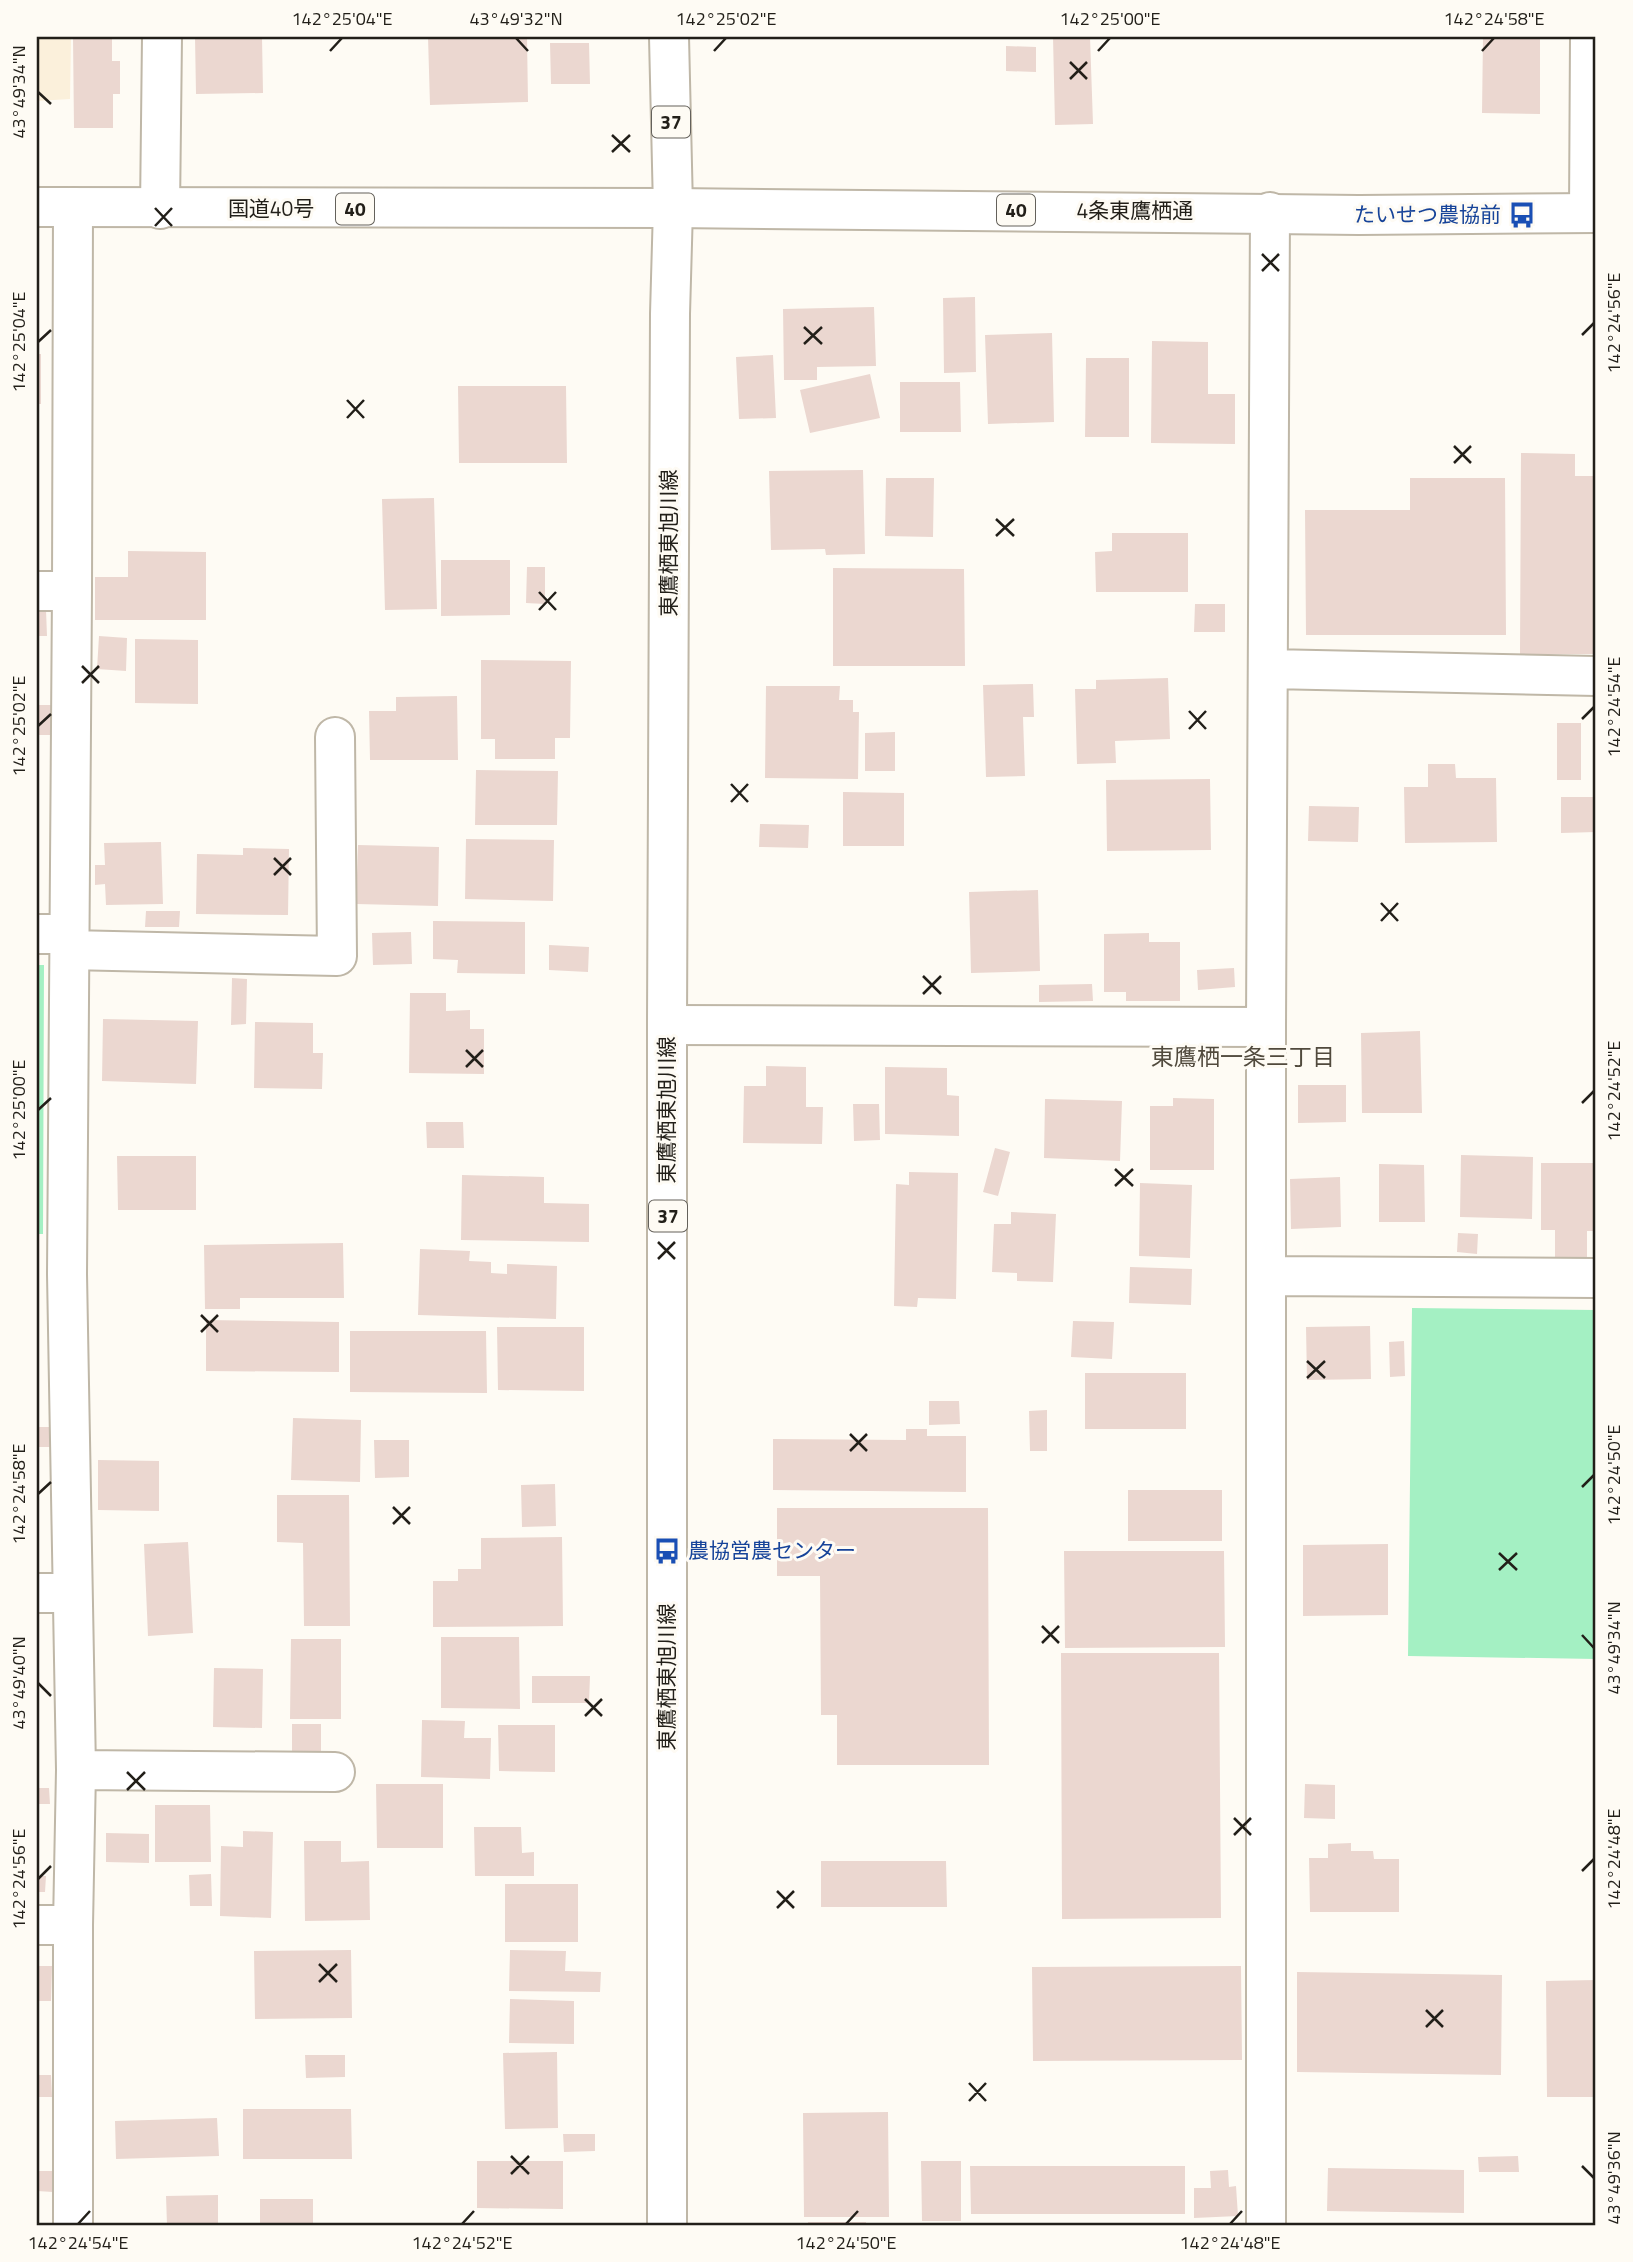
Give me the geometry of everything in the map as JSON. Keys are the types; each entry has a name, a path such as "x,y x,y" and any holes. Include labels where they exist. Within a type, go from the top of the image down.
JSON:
{"main road":[{"path":"160,209 162,37"},
{"name":"東鷹栖東旭川線","path":"667,2225 667,1025 670,314 673,208 669,37"},
{"path":"1590,37 1592,213"},
{"path":"55,207 58,939 52,1274 54,1593 76,1770 55,1925 74,2225"},
{"name":"国道40号","path":"55,207 673,208"},
{"name":"4条東鷹栖通","path":"673,208 1359,215 1592,213"},
{"path":"1266,2225 1266,1027 1270,212"},
{"path":"1268,669 1596,676"},
{"path":"58,939 337,956 335,737"},
{"path":"667,1025 1266,1027"},
{"path":"1266,1276 1596,1278"},
{"path":"76,1770 335,1772"}],"shaded area":[{"path":"37,37 71,37 70,99 37,101"}],"green space":[{"path":"37,965 44,965 43,1234 37,1234"},
{"path":"1412,1308 1596,1310 1596,1659 1408,1656"}],"building":[{"path":"73,37 112,37 112,61 120,61 120,94 113,94 113,128 74,128"},
{"path":"195,37 262,37 263,93 196,94"},
{"path":"428,37 527,37 528,102 430,105"},
{"path":"1053,37 1090,37 1093,124 1055,125"},
{"path":"1483,37 1540,37 1540,114 1482,113"},
{"path":"550,43 589,43 590,84 551,84"},
{"path":"1006,46 1036,47 1036,72 1006,71"},
{"path":"975,297 976,372 944,373 943,298"},
{"path":"874,307 876,366 817,367 817,380 784,380 783,309"},
{"path":"1052,333 1054,422 988,424 985,335"},
{"path":"1152,341 1208,342 1208,394 1235,394 1235,444 1151,443"},
{"path":"37,354 41,354 41,404 37,404"},
{"path":"773,355 776,418 739,419 736,357"},
{"path":"1086,358 1129,358 1129,437 1085,437"},
{"path":"870,374 880,418 810,433 800,390"},
{"path":"900,382 960,382 961,432 900,432"},
{"path":"458,386 566,386 567,463 459,463"},
{"path":"1521,453 1575,454 1575,476 1596,476 1596,654 1520,654"},
{"path":"863,470 865,554 826,555 825,549 771,550 769,471"},
{"path":"886,478 934,478 933,537 885,536"},
{"path":"1410,478 1505,478 1506,635 1306,635 1305,510 1410,510"},
{"path":"434,498 437,609 385,610 382,499"},
{"path":"1112,533 1188,533 1188,592 1096,592 1095,552 1112,551"},
{"path":"128,551 206,552 206,620 95,620 95,577 128,577"},
{"path":"441,560 510,560 510,615 441,616"},
{"path":"527,567 545,567 545,604 526,603"},
{"path":"833,568 964,569 965,666 833,666"},
{"path":"1195,604 1225,604 1225,632 1194,632"},
{"path":"37,610 46,610 47,636 37,636"},
{"path":"99,636 127,638 126,671 97,669"},
{"path":"135,639 198,640 198,704 135,703"},
{"path":"481,660 571,661 570,738 555,738 555,759 495,759 495,739 481,739"},
{"path":"1168,678 1170,739 1115,741 1116,763 1077,764 1075,689 1096,689 1096,680"},
{"path":"1033,684 1034,717 1023,717 1025,776 986,777 983,685"},
{"path":"766,686 840,686 839,700 853,700 853,712 859,712 858,779 765,778"},
{"path":"457,696 458,760 370,760 369,711 396,711 396,697"},
{"path":"37,705 61,705 61,735 37,735"},
{"path":"1557,723 1581,723 1581,780 1557,780"},
{"path":"895,732 895,771 865,771 865,733"},
{"path":"1428,764 1455,764 1456,778 1496,778 1497,842 1405,843 1404,787 1428,787"},
{"path":"476,770 558,771 557,825 475,825"},
{"path":"1210,779 1211,850 1107,851 1106,780"},
{"path":"843,792 904,793 904,846 843,846"},
{"path":"1561,797 1596,797 1596,832 1561,833"},
{"path":"1309,806 1359,807 1358,842 1308,841"},
{"path":"760,824 809,825 808,848 759,847"},
{"path":"466,839 554,840 553,901 465,899"},
{"path":"161,842 163,904 106,905 105,884 95,885 95,865 105,865 104,843"},
{"path":"358,845 439,847 438,906 356,904"},
{"path":"243,848 289,849 288,915 196,914 197,854 243,855"},
{"path":"1038,890 1040,971 971,973 969,892"},
{"path":"146,911 180,911 179,927 145,927"},
{"path":"433,921 525,922 525,974 457,973 458,960 433,959"},
{"path":"411,932 412,964 373,965 372,933"},
{"path":"1149,933 1149,942 1180,942 1180,1001 1126,1001 1126,992 1104,992 1104,934"},
{"path":"549,945 589,947 588,972 549,970"},
{"path":"1234,968 1235,987 1198,990 1197,970"},
{"path":"232,978 247,979 246,1024 231,1025"},
{"path":"1092,984 1093,1001 1039,1002 1039,985"},
{"path":"410,993 446,993 446,1011 470,1010 470,1029 484,1029 484,1074 409,1073"},
{"path":"103,1019 198,1021 196,1084 102,1081"},
{"path":"255,1022 313,1023 313,1053 323,1053 322,1089 254,1088"},
{"path":"1420,1031 1422,1113 1362,1113 1361,1033"},
{"path":"766,1066 806,1067 806,1107 823,1107 822,1144 743,1143 744,1086 766,1086"},
{"path":"885,1067 947,1068 947,1095 959,1096 959,1136 885,1134"},
{"path":"1298,1085 1346,1085 1346,1122 1298,1123"},
{"path":"1173,1098 1214,1099 1214,1170 1150,1170 1150,1106 1173,1106"},
{"path":"1045,1099 1122,1101 1120,1161 1044,1158"},
{"path":"853,1104 879,1104 880,1140 854,1141"},
{"path":"426,1122 463,1122 464,1148 427,1148"},
{"path":"995,1148 1010,1152 998,1196 983,1192"},
{"path":"1461,1155 1533,1157 1532,1219 1460,1217"},
{"path":"117,1156 196,1156 196,1210 118,1210"},
{"path":"1541,1163 1596,1163 1596,1231 1587,1231 1587,1257 1555,1257 1555,1230 1541,1230"},
{"path":"1379,1164 1424,1165 1425,1222 1379,1222"},
{"path":"909,1172 958,1173 956,1299 918,1298 917,1307 894,1306 896,1184 909,1185"},
{"path":"462,1175 544,1177 544,1203 589,1204 589,1242 461,1240"},
{"path":"1340,1177 1341,1227 1291,1229 1290,1179"},
{"path":"1140,1183 1192,1185 1190,1258 1139,1256"},
{"path":"1011,1212 1056,1214 1053,1282 1017,1281 1017,1273 992,1272 994,1224 1011,1224"},
{"path":"1458,1233 1478,1234 1477,1254 1457,1252"},
{"path":"343,1243 344,1298 240,1298 240,1309 205,1309 204,1245"},
{"path":"420,1249 470,1251 469,1261 491,1262 491,1273 507,1274 507,1264 557,1266 556,1319 418,1315"},
{"path":"1130,1267 1192,1269 1191,1305 1129,1303"},
{"path":"206,1320 339,1322 339,1372 206,1371"},
{"path":"1073,1321 1114,1322 1112,1359 1071,1357"},
{"path":"1370,1326 1371,1379 1307,1380 1306,1327"},
{"path":"497,1327 584,1327 584,1391 498,1390"},
{"path":"350,1331 486,1331 487,1393 350,1392"},
{"path":"1404,1341 1405,1376 1390,1377 1389,1342"},
{"path":"1085,1373 1186,1373 1186,1429 1085,1429"},
{"path":"929,1401 959,1401 960,1424 929,1425"},
{"path":"1047,1410 1047,1451 1030,1451 1029,1411"},
{"path":"293,1418 361,1420 360,1482 291,1480"},
{"path":"37,1427 49,1427 50,1447 37,1447"},
{"path":"906,1429 927,1429 927,1436 966,1436 966,1492 773,1490 773,1439 906,1440"},
{"path":"374,1440 409,1440 409,1477 375,1478"},
{"path":"98,1460 159,1461 159,1511 98,1510"},
{"path":"555,1484 556,1526 522,1527 521,1485"},
{"path":"1128,1490 1222,1490 1222,1541 1128,1541"},
{"path":"277,1495 349,1495 350,1626 304,1626 303,1543 277,1542"},
{"path":"777,1508 988,1508 989,1765 837,1765 837,1715 821,1715 820,1576 777,1576"},
{"path":"562,1537 563,1626 433,1627 433,1581 458,1581 458,1569 481,1569 481,1538"},
{"path":"188,1542 193,1633 148,1636 144,1544"},
{"path":"1388,1544 1388,1615 1303,1616 1303,1545"},
{"path":"1064,1551 1224,1551 1225,1647 1065,1648"},
{"path":"441,1637 519,1637 520,1709 441,1708"},
{"path":"291,1639 341,1639 341,1719 290,1719"},
{"path":"1061,1653 1219,1653 1221,1918 1062,1919"},
{"path":"214,1668 263,1669 262,1728 213,1727"},
{"path":"532,1676 590,1676 589,1703 532,1703"},
{"path":"422,1720 465,1721 464,1738 491,1738 490,1779 421,1777"},
{"path":"292,1724 321,1724 321,1753 292,1752"},
{"path":"498,1725 555,1725 555,1772 499,1771"},
{"path":"376,1784 443,1784 443,1848 377,1848"},
{"path":"1305,1784 1335,1785 1335,1819 1304,1818"},
{"path":"37,1788 49,1788 50,1804 37,1804"},
{"path":"155,1805 210,1805 211,1862 155,1862"},
{"path":"474,1827 521,1827 522,1853 534,1852 534,1876 475,1876"},
{"path":"243,1831 273,1832 271,1918 220,1916 221,1846 243,1847"},
{"path":"106,1833 149,1834 149,1863 106,1862"},
{"path":"304,1841 341,1841 341,1862 369,1861 370,1920 305,1921"},
{"path":"1351,1843 1351,1851 1373,1851 1374,1859 1399,1859 1399,1912 1310,1912 1309,1858 1328,1858 1328,1844"},
{"path":"821,1861 946,1861 947,1907 821,1907"},
{"path":"211,1874 212,1906 190,1906 189,1875"},
{"path":"37,1876 46,1876 45,1892 37,1892"},
{"path":"505,1884 578,1884 578,1942 505,1942"},
{"path":"351,1950 352,2018 255,2019 254,1951"},
{"path":"510,1950 566,1951 565,1971 601,1972 600,1992 509,1991"},
{"path":"37,1966 52,1966 51,2001 37,2001"},
{"path":"1241,1966 1242,2060 1033,2061 1032,1967"},
{"path":"1297,1972 1502,1975 1501,2075 1297,2072"},
{"path":"1596,1980 1596,2097 1547,2097 1546,1981"},
{"path":"510,1999 574,2001 574,2044 509,2043"},
{"path":"557,2052 558,2128 505,2129 503,2053"},
{"path":"305,2055 345,2055 345,2077 306,2078"},
{"path":"37,2075 51,2075 52,2097 37,2097"},
{"path":"243,2109 351,2109 352,2159 243,2159"},
{"path":"888,2112 889,2217 804,2217 803,2113"},
{"path":"217,2118 219,2156 116,2159 115,2121"},
{"path":"563,2134 595,2134 595,2151 564,2152"},
{"path":"1518,2156 1519,2172 1479,2172 1478,2157"},
{"path":"477,2161 563,2161 563,2209 477,2208"},
{"path":"921,2161 961,2161 961,2221 922,2221"},
{"path":"970,2166 1185,2166 1185,2214 971,2214"},
{"path":"1328,2168 1464,2170 1464,2213 1327,2211"},
{"path":"1228,2170 1229,2187 1236,2186 1238,2216 1194,2218 1194,2188 1211,2188 1210,2171"},
{"path":"37,2171 53,2171 53,2192 37,2191"},
{"path":"218,2195 218,2225 167,2225 166,2196"},
{"path":"260,2199 313,2199 313,2225 260,2225"},
{"path":"808,2222 866,2222 866,2225 808,2225"}],"place":[{"name":"たいせつ農協前","path":"1522,215"},
{"name":"農協営農センター","path":"667,1551"}],"district":[{"name":"東鷹栖一条三丁目","path":"1243,1057"}]}
